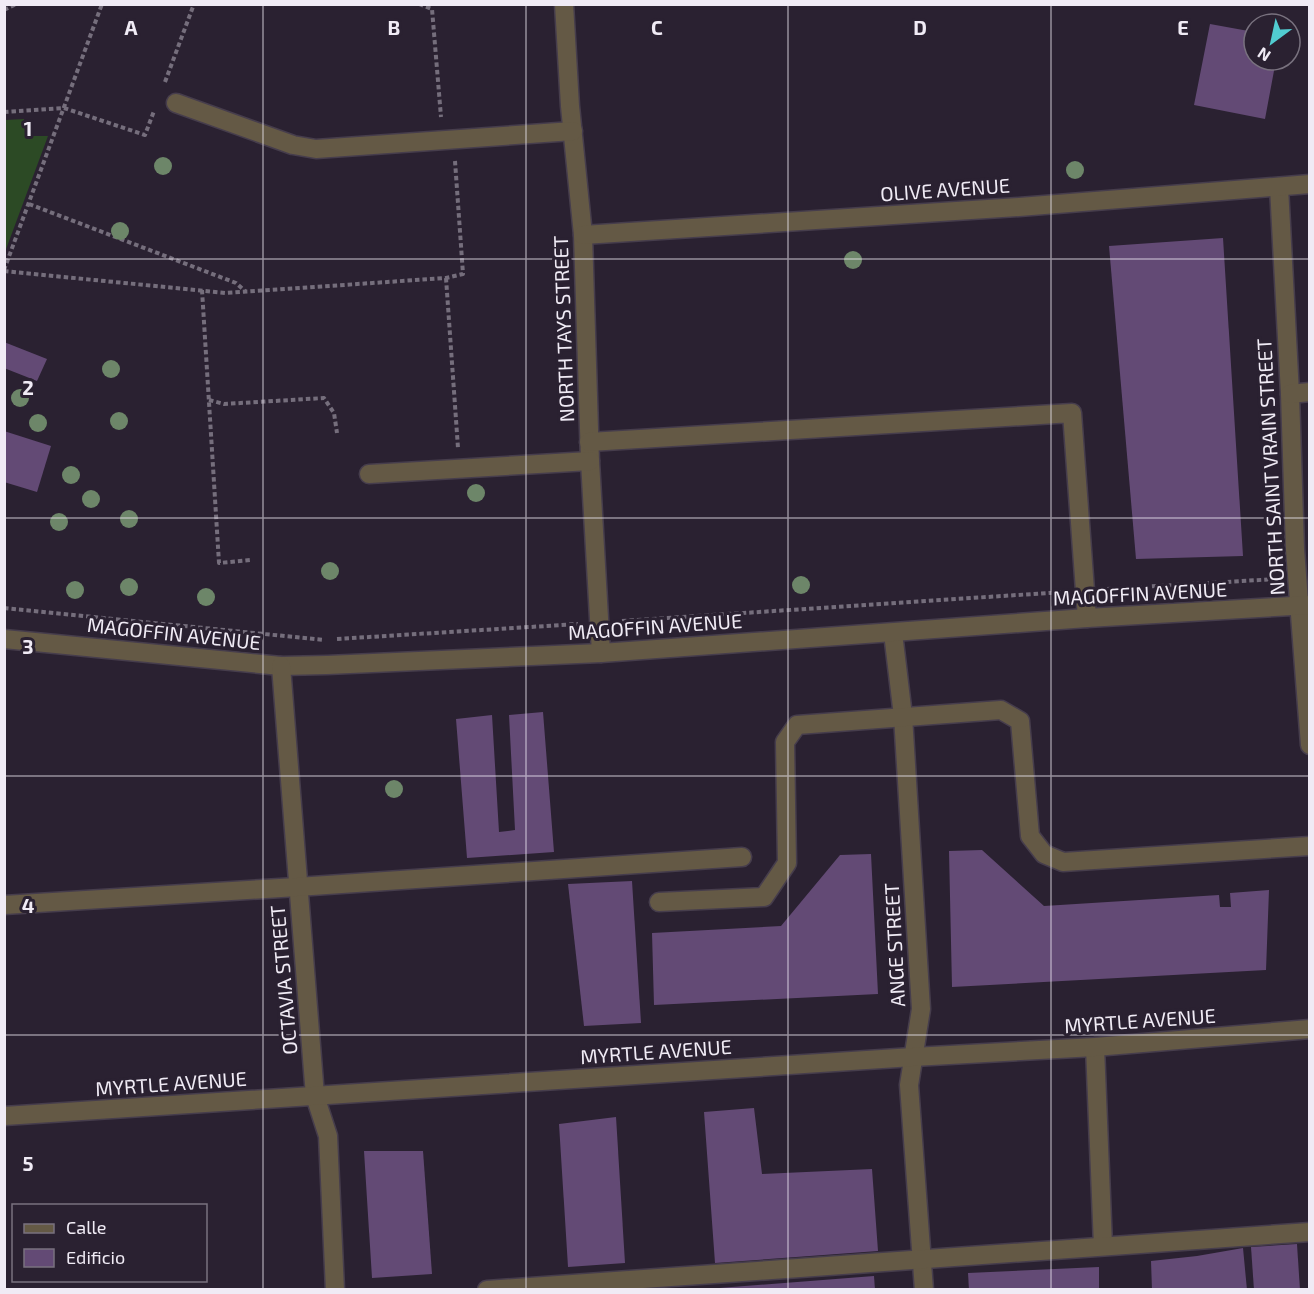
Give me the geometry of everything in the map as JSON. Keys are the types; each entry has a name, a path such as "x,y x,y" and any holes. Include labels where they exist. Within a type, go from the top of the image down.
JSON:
{"street":[{"name":"NORTH TAYS STREET","path":"564,4 583,235 589,442 601,653"},
{"path":"176,103 293,145 316,149 573,131"},
{"name":"OLIVE AVENUE","path":"583,235 1019,207 1310,184"},
{"name":"NORTH SAINT VRAIN STREET","path":"1279,187 1297,577 1305,606 1310,745"},
{"path":"1290,394 1310,392"},
{"path":"589,442 1072,413 1087,618"},
{"path":"369,474 590,461"},
{"name":"MAGOFFIN AVENUE","path":"4,639 282,666 601,653 1087,618 1305,606"},
{"name":"ANGE STREET","path":"893,633 903,716 921,1009 909,1084 924,1290"},
{"name":"OCTAVIA STREET","path":"282,666 297,887 315,1096 328,1136 335,1290"},
{"path":"659,902 764,897 787,863 785,742 797,725 1001,710 1020,721 1030,836 1044,854 1063,862 1310,846"},
{"path":"4,905 742,857"},
{"name":"MYRTLE AVENUE","path":"4,1116 1095,1047 1310,1029"},
{"path":"1095,1047 1103,1246"},
{"path":"487,1290 1310,1232"}],"path":[{"path":"4,10 16,4"},
{"path":"102,4 4,271 225,293 446,278 463,274 455,157"},
{"path":"165,84 194,4"},
{"path":"420,4 432,9 441,125"},
{"path":"4,112 64,108 145,135 157,105"},
{"path":"29,204 236,283 246,292"},
{"path":"446,278 458,449"},
{"path":"202,290 219,562 250,560"},
{"path":"209,400 224,404 324,398 333,413 337,433"},
{"path":"4,608 324,640 1297,577"}],"green space":[{"path":"24,119 26,136 48,136 5,252 5,120"}],"building":[{"path":"1210,24 1242,30 1242,72 1274,72 1265,119 1194,105"},
{"path":"1223,238 1243,556 1136,559 1109,246"},
{"path":"4,342 47,359 37,381 4,368"},
{"path":"4,431 51,446 37,492 4,482"},
{"path":"543,712 554,852 467,858 456,719 492,715 499,832 515,830 509,715"},
{"path":"982,850 1044,906 1219,895 1220,907 1231,907 1230,893 1269,890 1266,970 952,987 949,851"},
{"path":"871,854 878,994 654,1005 652,933 781,926 840,855"},
{"path":"632,881 641,1023 584,1026 568,884"},
{"path":"754,1108 762,1174 872,1169 878,1251 715,1263 704,1112"},
{"path":"616,1117 625,1263 568,1267 559,1124"},
{"path":"364,1151 423,1151 432,1274 372,1278"},
{"path":"1297,1244 1300,1290 1254,1290 1251,1247"},
{"path":"1243,1248 1247,1290 1152,1290 1151,1261"},
{"path":"1099,1267 1099,1290 969,1290 968,1273"},
{"path":"874,1276 875,1290 719,1290 719,1288"}]}
